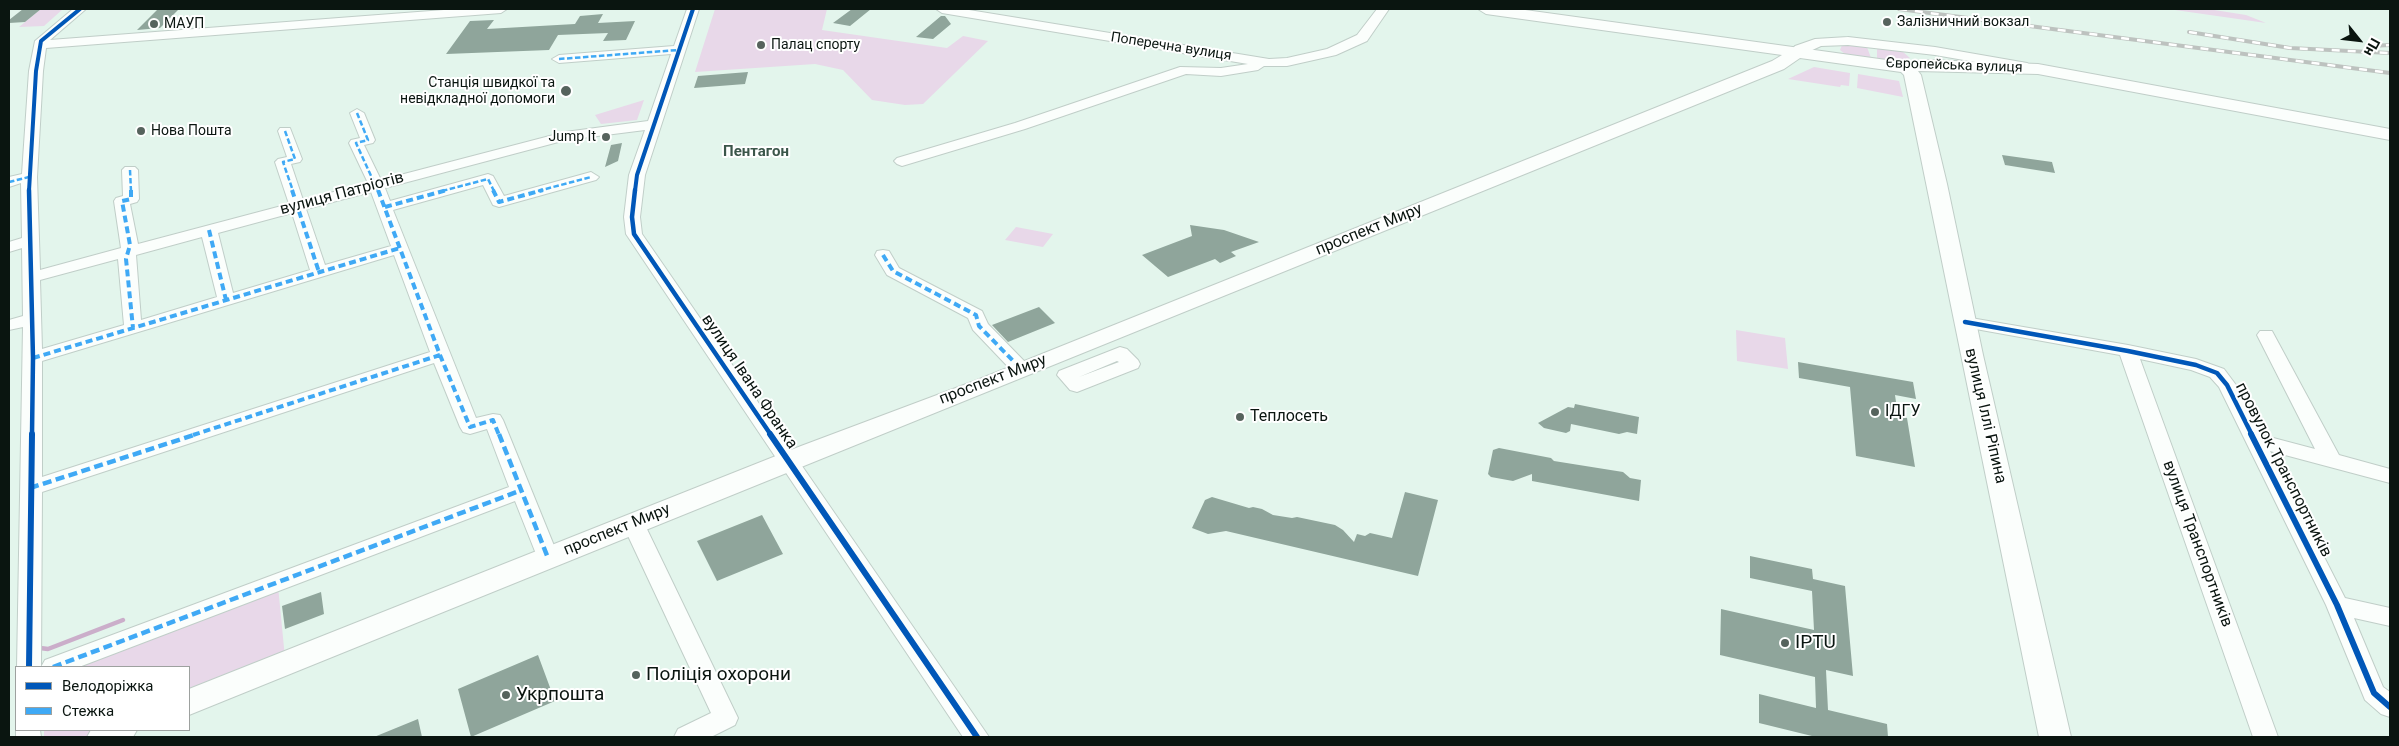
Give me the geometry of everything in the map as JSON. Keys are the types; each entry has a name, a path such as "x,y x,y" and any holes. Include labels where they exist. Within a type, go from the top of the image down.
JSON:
{"main road":[{"name":"Європейська вулиця","path":"1486,9 1856,62 1913,67 1981,63 2038,69 2390,134"},
{"name":"проспект Миру","path":"190,702 788,461 1021,370 1764,70 1795,54"},
{"name":"вулиця Іллі Ріпина","path":"1913,67 1912,75 2055,737"},
{"path":"103,737 118,731"}],"street":[{"path":"29,666 32,358 30,177 36,71 40,45 80,9"},
{"path":"40,45 501,9"},
{"name":"вулиця Івана Франка","path":"693,9 637,175 632,217 634,234 977,737"},
{"name":"Поперечна вулиця","path":"942,9 1269,63 1287,62 1331,52 1362,38 1383,9"},
{"path":"1842,41 1830,44 1829,50 1839,57 1856,62"},
{"path":"1795,54 1800,49 1820,42 1842,41 1897,47 1981,63"},
{"path":"1897,47 1921,56 1924,61 1913,67"},
{"path":"559,59 678,50"},
{"path":"902,161 1020,126 1185,70 1221,72 1269,63"},
{"path":"357,113 368,140 356,143 385,207 440,354 470,427 494,420 548,558"},
{"name":"вулиця Патріотів","path":"32,277 564,136 655,124"},
{"path":"286,131 295,159 283,162 319,272"},
{"path":"130,170 131,199 122,201 130,246 126,259 133,328"},
{"path":"9,182 30,177"},
{"path":"385,207 488,179 499,202 591,177"},
{"path":"209,230 226,300"},
{"path":"9,247 31,241"},
{"path":"32,358 400,248"},
{"path":"883,255 893,270 920,287 976,315 979,326 1021,370"},
{"path":"9,325 32,319"},
{"name":"провулок Транспортників","path":"1965,322 2128,350 2196,365 2217,373 2227,385 2337,605 2374,694 2387,705"},
{"path":"2266,335 2331,460"},
{"name":"вулиця Транспортників","path":"2128,350 2266,737"},
{"path":"30,488 440,354"},
{"path":"2254,440 2390,476"},
{"path":"56,666 522,490"},
{"path":"633,523 726,718 687,737"},
{"path":"2337,605 2390,617"}],"shaded area":[{"path":"41,9 63,9 44,26 19,27"},
{"path":"715,9 827,9 822,30 947,48 963,36 988,41 923,104 905,105 872,100 843,70 815,64 695,72"},
{"path":"2168,9 2208,9 2246,15 2266,23"},
{"path":"1842,45 1867,47 1871,58 1845,54 1840,50"},
{"path":"1877,48 1903,52 1910,58 1901,61 1877,59"},
{"path":"1814,67 1850,73 1849,86 1841,85 1840,87 1788,79"},
{"path":"1858,74 1899,81 1903,97 1857,88"},
{"path":"644,100 637,120 601,124 595,115"},
{"path":"1016,227 1053,234 1043,247 1005,240"},
{"path":"1736,330 1785,338 1788,369 1737,361"},
{"path":"278,586 285,658 190,698 190,666 65,666"},
{"path":"44,731 111,731 96,737 44,737"}],"building":[{"path":"23,9 41,9 25,22 9,23 9,20"},
{"name":"МАУП","path":"158,9 179,9 160,28 137,30"},
{"path":"852,9 871,9 850,26 833,23"},
{"path":"603,14 598,23 635,21 626,40 603,41 608,33 558,35 549,50 446,54 470,21 494,20 487,29 575,24 580,16"},
{"path":"941,16 945,16 951,24 933,39 916,37"},
{"path":"748,72 745,84 694,88 698,76"},
{"path":"622,143 618,161 605,167 611,145"},
{"path":"2002,155 2052,162 2055,173 2005,165"},
{"path":"1190,225 1224,230 1259,242 1231,252 1236,256 1220,263 1215,259 1168,277 1142,255 1192,236"},
{"path":"1039,307 1055,323 1008,342 992,325"},
{"name":"ІДГУ","path":"1798,362 1913,382 1916,399 1895,395 1898,416 1907,418 1915,467 1856,456 1850,387 1799,378"},
{"path":"1575,404 1639,417 1637,434 1627,432 1619,434 1571,424 1570,431 1566,433 1544,428 1538,423 1568,407 1574,408"},
{"path":"1499,448 1551,458 1554,461 1623,472 1630,478 1641,480 1639,501 1532,481 1532,474 1513,481 1491,477 1488,474 1493,450"},
{"path":"1405,492 1438,500 1418,576 1226,531 1208,534 1192,528 1205,500 1212,497 1249,508 1262,509 1273,515 1297,517 1335,525 1343,530 1354,542 1357,534 1365,536 1370,533 1392,538"},
{"path":"762,515 783,554 717,581 697,541"},
{"name":"IPTU","path":"1750,556 1812,569 1813,579 1845,586 1853,676 1826,670 1828,710 1887,724 1888,737 1816,737 1759,723 1759,694 1816,708 1815,677 1720,655 1721,609 1814,630 1812,591 1750,578"},
{"path":"321,592 324,614 285,629 282,606"},
{"name":"Укрпошта","path":"538,655 555,701 471,737 458,689"},
{"path":"418,719 422,737 374,737"}],"waterway":[{"path":"40,648 48,649 123,620"}],"railway":[{"path":"1899,9 2390,73"},
{"path":"2189,32 2290,48 2390,53"},
{"path":"2370,46 2390,45"}],"marked path":[{"path":"559,59 678,50"},
{"path":"357,113 368,140 356,143 376,185 440,355 470,427 493,420 548,558"},
{"path":"285,131 295,159 283,162 319,272"},
{"path":"130,170 131,199 122,201 130,245 126,259 133,328"},
{"path":"9,182 29,177"},
{"path":"385,207 488,179 499,202 591,177"},
{"path":"209,230 226,300"},
{"path":"33,358 400,248"},
{"path":"883,255 893,271 976,315 979,326 1021,369"},
{"path":"30,488 440,355"},
{"path":"56,666 522,490"}],"cycle path":[{"path":"29,666 33,358 29,177 36,71 41,41 80,9"},
{"path":"693,9 637,175 632,217 634,234 977,737"},
{"path":"1965,322 2128,351 2196,365 2217,373 2227,385 2337,605 2374,693 2390,707"}],"place":[{"name":"Залізничний вокзал","path":"1887,22"},
{"name":"МАУП","path":"154,24"},
{"name":"Палац спорту","path":"761,45"},
{"name":"Станція швидкої та невідкладної допомоги","path":"566,91"},
{"name":"Нова Пошта","path":"141,131"},
{"name":"Jump It","path":"606,137"},
{"name":"ІДГУ","path":"1875,412"},
{"name":"Теплосеть","path":"1240,417"},
{"name":"IPTU","path":"1785,643"},
{"name":"Поліція охорони","path":"636,675"},
{"name":"Укрпошта","path":"506,695"}],"district":[{"name":"Пентагон","path":"756,152"}]}
